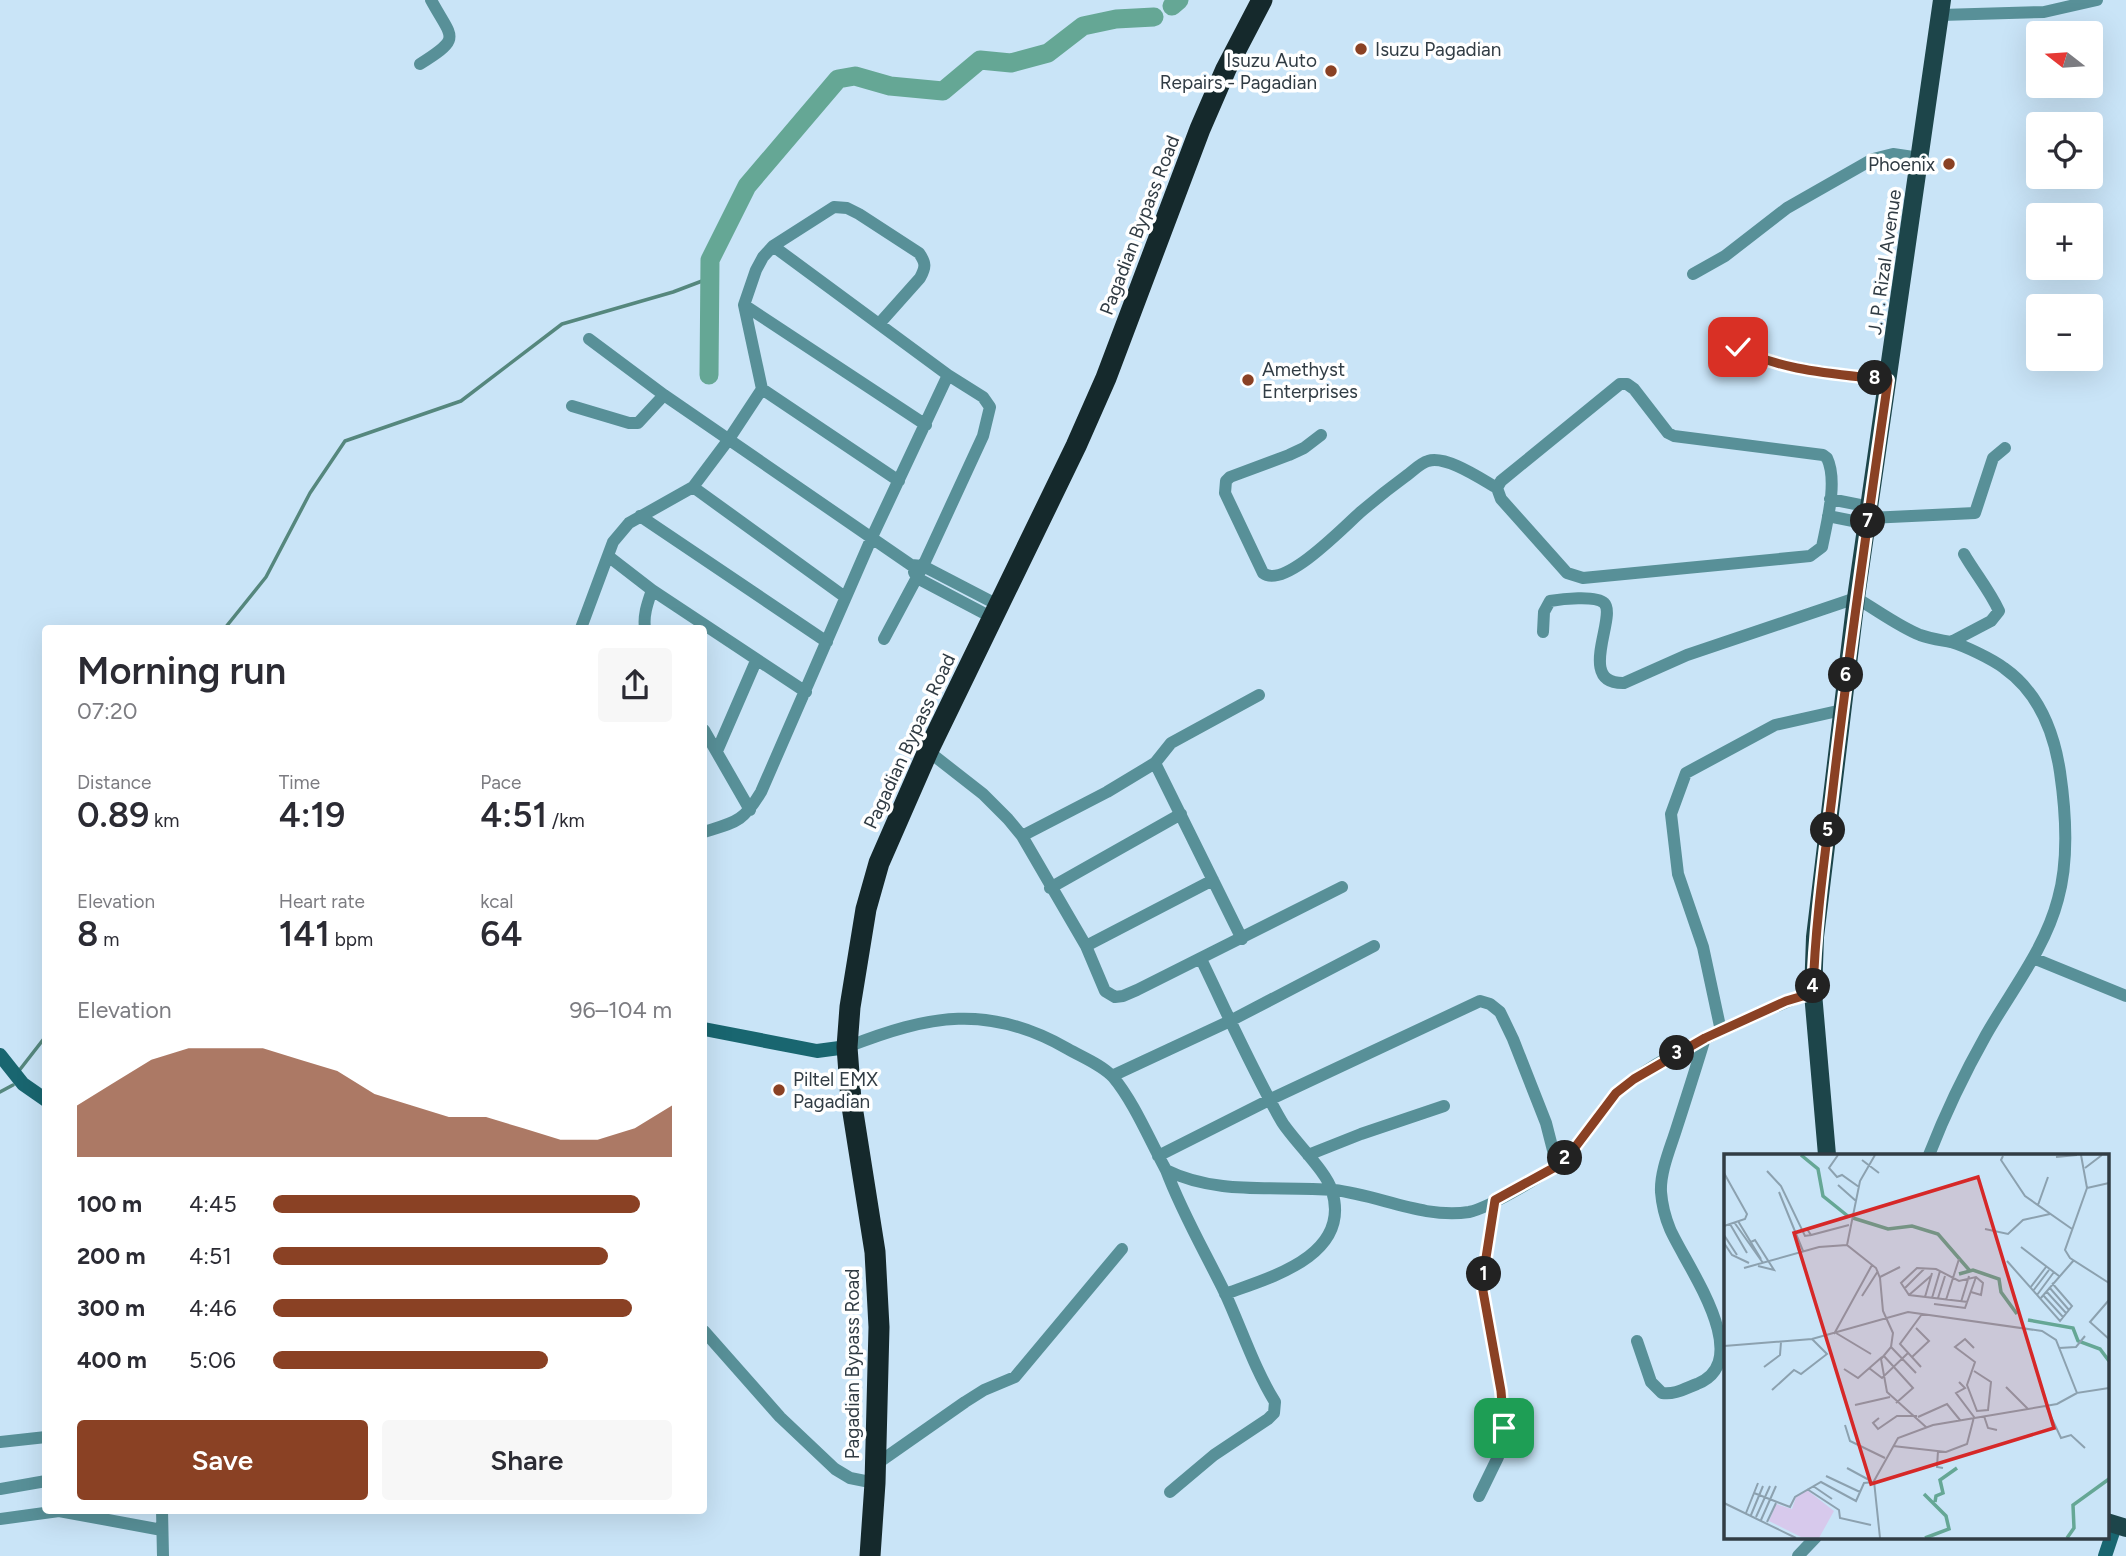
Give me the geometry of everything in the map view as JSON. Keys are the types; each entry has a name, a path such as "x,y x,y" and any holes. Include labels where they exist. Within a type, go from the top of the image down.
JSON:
{"highway":[{"name":"Pagadian Bypass Road","path":"870,1556 879,1327 875,1252 851,1100 847,1047 849,1007 866,909 879,863 928,751 1076,446 1110,366 1200,129 1226,69 1262,0"}],"main road":[{"name":"J. P. Rizal Avenue","path":"1827,1154 1813,993 1815,937 1856,598 1942,7"}],"street":[{"path":"420,65 447,46 451,38 445,20 431,0"},
{"path":"1942,7 2044,12 2097,0"},
{"path":"1693,274 1725,256 1778,214 1873,159 1893,154 1920,158"},
{"path":"879,324 920,278 925,262 919,253 847,208 834,207 773,246 755,270 744,305 762,389 899,481"},
{"path":"773,246 948,375 983,397 990,407 984,436 884,639"},
{"path":"744,305 926,425"},
{"path":"589,339 664,395 917,570 995,611"},
{"path":"1738,347 1756,357 1780,363 1888,380"},
{"path":"707,831 734,823 750,810 761,792 845,597 948,375"},
{"path":"1321,435 1304,448 1230,477 1226,481 1224,493 1263,573 1267,576 1286,573 1303,562 1363,510 1428,461 1443,461 1497,488 1501,499 1567,573 1583,578 1810,556 1822,547 1830,499 1831,468 1823,455 1674,436 1668,433 1634,389 1627,384 1620,384 1501,481 1497,488"},
{"path":"582,625 608,556 621,531 640,516 693,487 762,389"},
{"path":"572,406 629,423 638,423 664,395"},
{"path":"1828,516 1975,513 1993,458 2005,448"},
{"path":"693,487 845,597"},
{"path":"1830,499 1869,516"},
{"path":"640,516 827,642"},
{"path":"1951,642 1991,621 1999,611 1964,554"},
{"path":"608,556 703,625"},
{"path":"645,625 645,613 652,590"},
{"path":"1543,632 1544,612 1550,601 1594,599 1606,604 1608,612 1600,645 1603,673 1606,679 1614,683 1624,683 1687,655 1856,598 1906,628 1940,641 1951,642 2003,667 2034,698 2044,716 2058,760 2065,838 2062,883 2053,915 2033,958 1986,1035 1948,1110 1929,1154"},
{"path":"707,628 806,692"},
{"path":"717,751 756,661"},
{"path":"1022,836 1107,792 1154,763 1171,743 1259,695"},
{"path":"1721,1031 1703,947 1678,874 1671,814 1686,772 1775,725 1842,710"},
{"path":"707,735 750,810"},
{"path":"928,751 983,794 1022,836 1086,946 1105,991 1115,997 1123,996 1201,959 1342,887"},
{"path":"1154,763 1242,939"},
{"path":"1050,888 1181,814"},
{"path":"1086,946 1213,880"},
{"path":"1112,1076 1230,1021 1374,946"},
{"path":"2033,958 2126,996"},
{"path":"1201,959 1282,1122 1332,1190 1335,1215 1329,1233 1319,1248 1300,1264 1225,1294"},
{"path":"1166,1170 1202,1183 1332,1190 1438,1213 1474,1211 1557,1166 1570,1154 1616,1093 1634,1079 1705,1038 1786,1001 1813,993"},
{"path":"1158,1156 1271,1099 1480,1001 1490,1004 1500,1012 1513,1039 1546,1123 1557,1166"},
{"path":"707,1030 817,1051 847,1047 887,1032 926,1022 956,1017 982,1019 1010,1024 1047,1037 1112,1076 1166,1170 1174,1193 1225,1294 1253,1362 1276,1408 1268,1419 1214,1455 1170,1492"},
{"path":"1637,1341 1651,1382 1662,1393 1673,1393 1703,1382 1714,1374 1720,1359 1721,1348 1715,1322 1691,1266 1670,1230 1663,1210 1661,1189 1670,1148 1705,1038"},
{"path":"0,1055 23,1084 42,1097"},
{"path":"1308,1155 1444,1106"},
{"path":"1479,1496 1499,1457 1505,1438 1501,1391 1483,1291 1495,1200"},
{"path":"707,1334 780,1417 835,1469 849,1478 875,1474 965,1402 984,1390 1015,1377 1122,1249"},
{"path":"0,1442 42,1437"},
{"path":"0,1489 42,1482"},
{"path":"0,1519 42,1513"},
{"path":"75,1514 162,1530"},
{"path":"162,1514 163,1556"},
{"path":"2103,1553 2116,1525"},
{"path":"1801,1555 1815,1538"}],"waterway":[{"path":"1172,6 1179,0"},
{"path":"709,375 710,260 747,186 838,79 855,76 890,86 943,91 980,60 1011,63 1048,53 1083,26 1116,19 1154,17"},
{"path":"227,625 266,577 310,493 345,441 461,401 562,324 673,292 710,278"},
{"path":"18,1072 42,1041"},
{"path":"0,1092 13,1085"}],"place":[{"name":"Isuzu Pagadian","path":"1361,49"},
{"name":"Isuzu Auto Repairs - Pagadian","path":"1331,71"},
{"name":"Phoenix","path":"1949,164"},
{"name":"Amethyst Enterprises","path":"1248,380"},
{"name":"Piltel EMX Pagadian","path":"779,1090"}],"route":[{"path":"1504,1428 1501,1391 1483,1291 1495,1200 1557,1166 1570,1154 1616,1093 1634,1079 1705,1038 1786,1001 1813,993 1815,937 1842,710 1888,380 1765,360 1738,347"}]}
